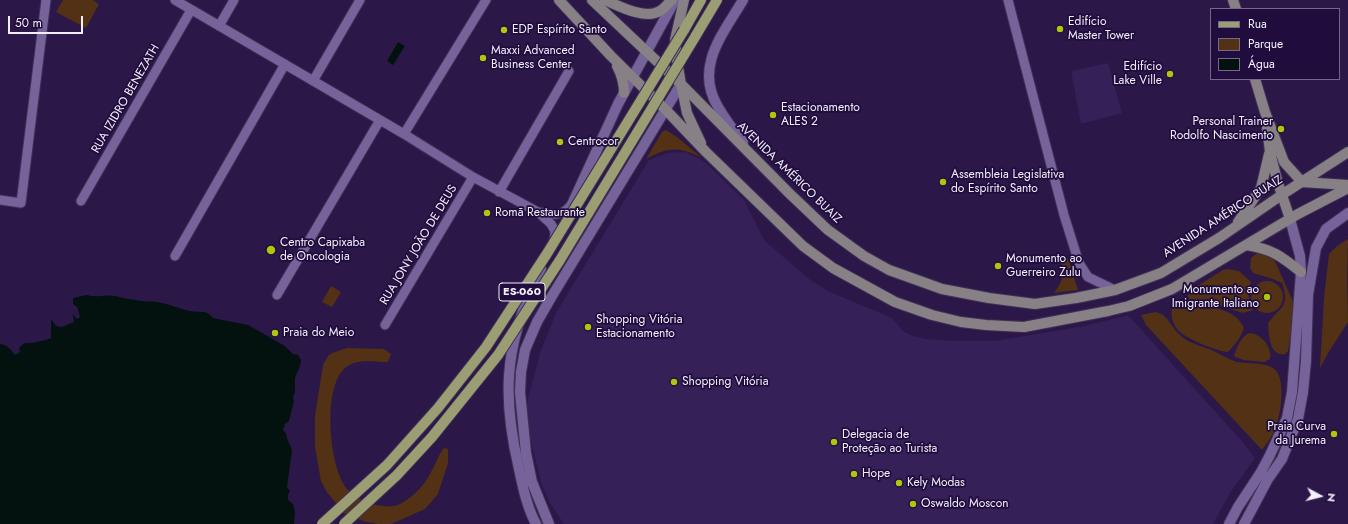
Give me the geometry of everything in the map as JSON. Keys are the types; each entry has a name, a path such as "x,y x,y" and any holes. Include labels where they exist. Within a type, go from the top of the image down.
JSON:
{"main road":[{"path":"559,0 611,56 706,152 803,246 833,268 895,302 932,315 961,322 986,326 1024,327 1129,306 1172,289 1290,219 1348,188"},
{"name":"AVENIDA AMÉRICO BUAIZ","path":"592,0 680,84 754,159 828,230 864,256 889,270 942,289 988,298 1035,304 1115,290 1161,273 1235,227 1348,152"},
{"path":"605,0 637,13 649,14 660,12 674,0"},
{"path":"684,0 675,40 680,84 687,113 706,152"},
{"name":"ES-060","path":"322,524 386,465 438,408 486,347 548,252 701,0"},
{"name":"ES-060","path":"344,524 397,475 432,436 498,355 560,260 716,0"},
{"path":"611,56 622,76 624,93"},
{"path":"1255,80 1265,112 1284,162 1302,182 1348,185"},
{"path":"1265,112 1270,152 1290,219"},
{"path":"1235,227 1261,188 1270,152"},
{"path":"1246,245 1258,247 1275,253 1301,272"}],"street":[{"path":"0,200 21,203 46,0"},
{"path":"175,0 404,134 473,177 538,212 551,224 555,231 554,243"},
{"path":"219,26 234,0"},
{"path":"313,81 360,0"},
{"path":"404,134 486,0"},
{"path":"536,524 527,504 516,457 510,416 509,376 511,355 528,295 624,93 647,53 674,0"},
{"path":"743,0 713,51 709,65 710,90 718,106 754,159"},
{"path":"1008,0 1064,215 1079,263 1088,277 1115,290"},
{"name":"RUA IZIDRO BENEZATH","path":"80,201 191,10"},
{"path":"175,256 285,64"},
{"path":"499,192 569,71"},
{"path":"549,524 532,482 526,453 520,392 521,372 526,350 537,322 548,302 666,110 680,84"},
{"path":"277,295 380,120"},
{"name":"RUA JONY JOÃO DE DEUS","path":"385,325 473,177"},
{"path":"538,212 558,215 566,212 572,204"},
{"path":"1244,524 1268,479 1282,460 1298,419 1303,392 1306,361 1308,295 1316,248 1326,229 1348,213"},
{"path":"1229,524 1238,507 1261,472 1287,418 1292,392 1301,272 1300,256 1290,219"}],"shaded area":[{"path":"1108,63 1122,113 1081,124 1071,71"},
{"path":"686,152 705,162 744,200 764,240 809,279 828,291 892,318 904,332 913,336 925,339 954,341 995,341 1085,326 1128,315 1240,439 1255,458 1230,493 1213,524 564,524 550,503 542,485 529,435 526,407 540,353 556,313 649,160 668,153"}],"green space":[{"path":"63,0 93,0 99,4 86,28 56,12"},
{"path":"666,130 677,137 702,158 687,151 667,150 646,159 662,132"},
{"path":"1348,239 1348,322 1320,368 1324,298 1329,254 1337,246"},
{"path":"1259,252 1272,256 1274,259 1295,306 1288,351 1285,354 1276,352 1273,348 1268,323 1285,302 1282,283 1253,273 1250,268 1251,258"},
{"path":"1068,258 1078,290 1054,293 1063,275 1061,262"},
{"path":"1227,269 1239,271 1251,282 1248,294 1253,310 1243,313 1216,304 1191,300 1188,298 1189,291"},
{"path":"1264,281 1270,281 1280,288 1283,297 1282,303 1276,310 1270,313 1264,313 1254,306 1251,300 1251,294 1258,284"},
{"path":"331,286 341,292 332,307 322,302"},
{"path":"1184,305 1209,307 1226,311 1240,321 1244,328 1241,335 1228,352 1211,348 1189,338 1178,330 1173,322 1172,309"},
{"path":"1156,312 1165,317 1184,338 1197,345 1233,361 1269,366 1278,373 1281,398 1278,418 1274,432 1262,450 1146,325 1141,315"},
{"path":"1249,333 1257,335 1265,342 1270,350 1270,359 1264,362 1244,360 1235,357 1234,355 1240,342"},
{"path":"347,348 384,349 391,354 388,362 365,361 349,365 338,378 333,392 331,409 332,446 336,464 347,489 368,503 388,506 400,504 409,498 425,482 444,448 448,449 448,463 438,494 425,509 391,524 378,524 363,521 344,513 326,491 321,481 315,447 315,416 323,365 328,356 332,353"}],"water":[{"path":"398,42 405,46 393,65 387,61"},
{"path":"87,295 112,296 141,301 158,302 190,311 205,312 213,318 248,325 285,346 293,354 298,355 301,360 295,378 294,401 289,421 285,424 283,430 286,433 292,450 287,487 290,491 288,500 293,504 295,512 294,524 0,524 0,344 7,347 15,355 20,352 19,348 24,343 37,342 51,338 51,319 56,326 62,327 74,322 73,314 77,319 80,317 77,307 73,304 73,298"}],"place":[{"name":"Edifício Master Tower","path":"1060,29"},
{"name":"EDP Espírito Santo","path":"504,30"},
{"name":"Maxxi Advanced Business Center","path":"483,58"},
{"name":"Edifício Lake Ville","path":"1170,74"},
{"name":"Estacionamento ALES 2","path":"773,115"},
{"name":"Personal Trainer Rodolfo Nascimento","path":"1281,129"},
{"name":"Centrocor","path":"560,142"},
{"name":"Assembleia Legislativa do Espírito Santo","path":"943,182"},
{"name":"Romã Restaurante","path":"487,213"},
{"name":"Centro Capixaba de Oncologia","path":"271,250"},
{"name":"Monumento ao Guerreiro Zulu","path":"998,266"},
{"name":"Monumento ao Imigrante Italiano","path":"1267,297"},
{"name":"Shopping Vitória Estacionamento","path":"588,327"},
{"name":"Praia do Meio","path":"275,333"},
{"name":"Shopping Vitória","path":"674,382"},
{"name":"Praia Curva da Jurema","path":"1334,434"},
{"name":"Delegacia de Proteção ao Turista","path":"834,442"},
{"name":"Hope","path":"854,474"},
{"name":"Kely Modas","path":"899,483"},
{"name":"Oswaldo Moscon","path":"913,504"}]}
